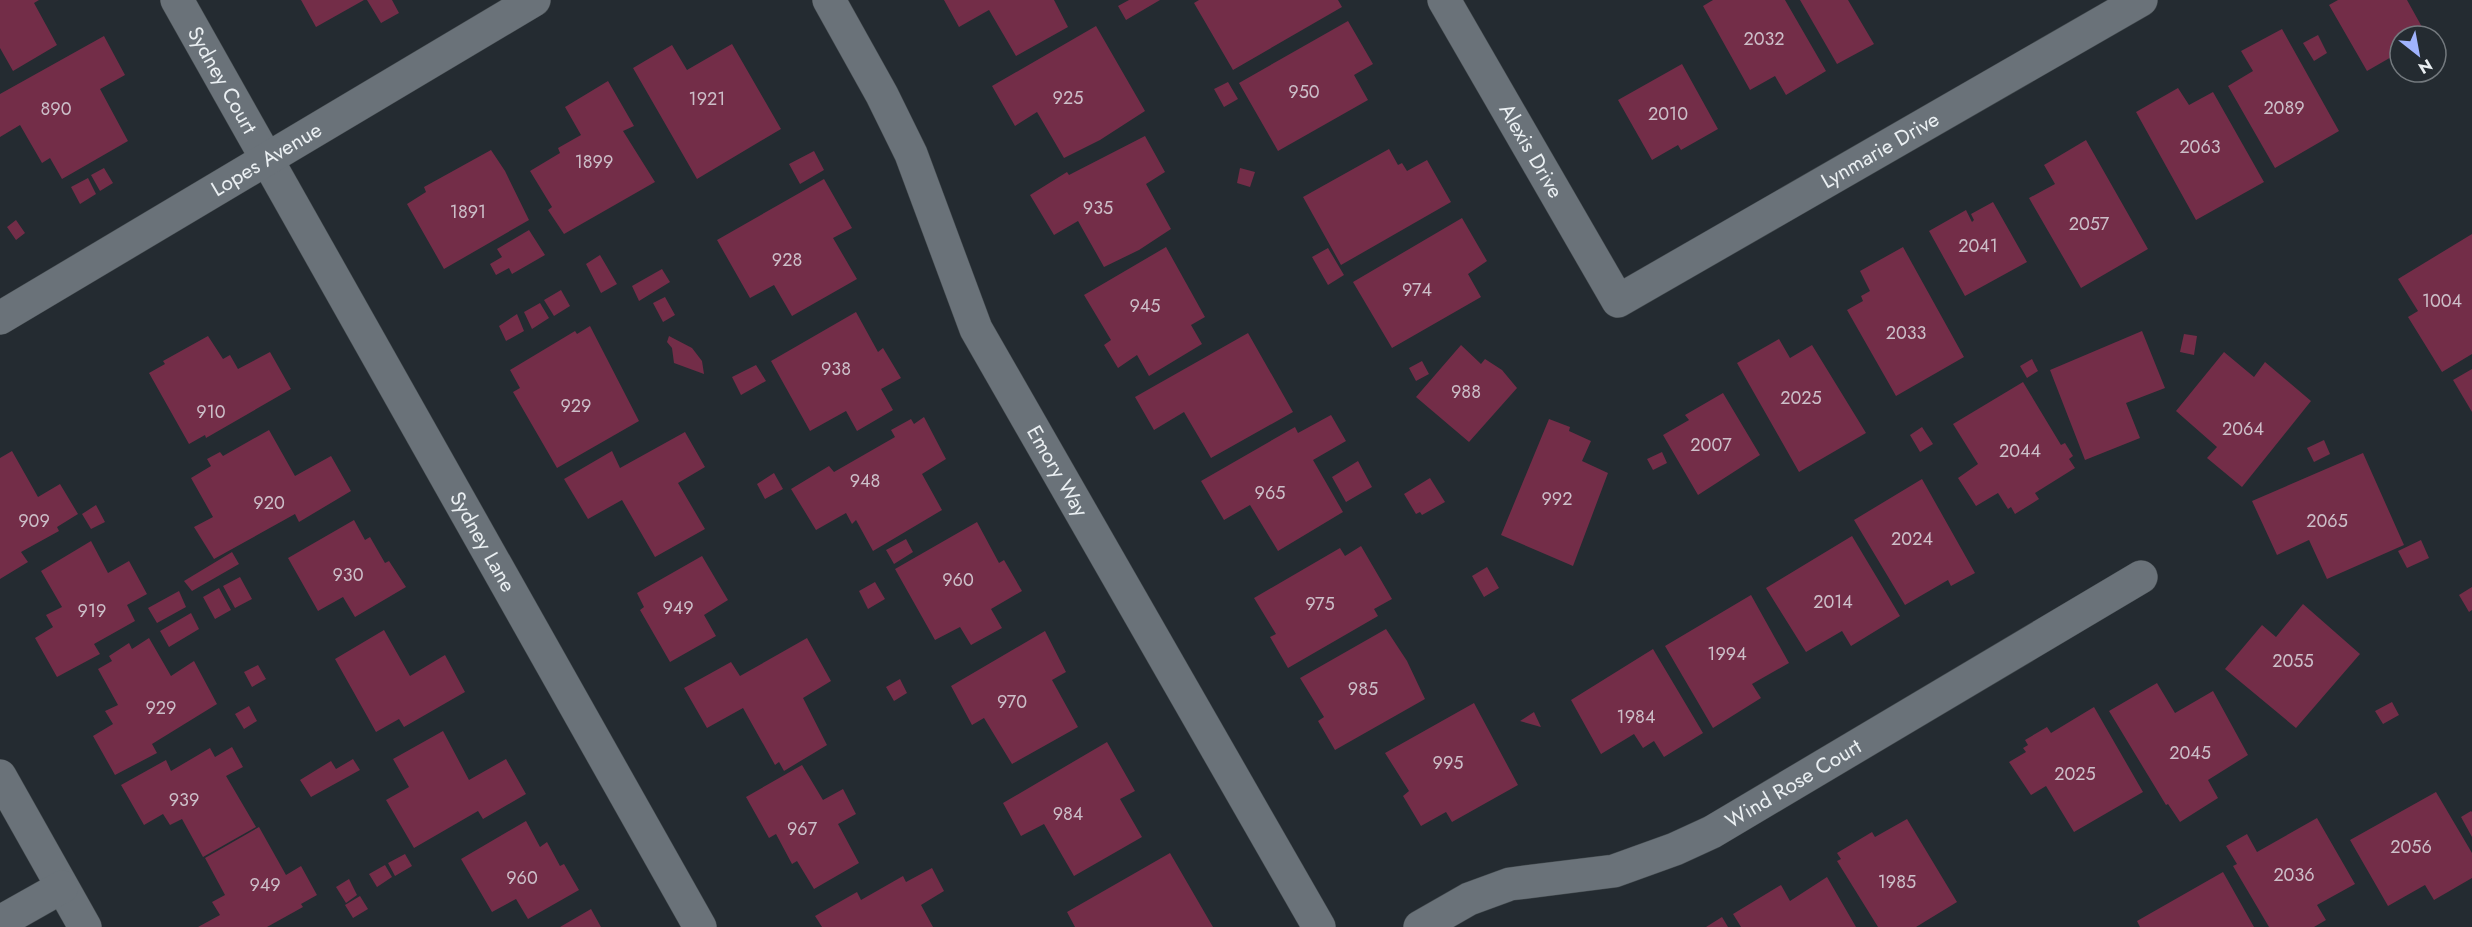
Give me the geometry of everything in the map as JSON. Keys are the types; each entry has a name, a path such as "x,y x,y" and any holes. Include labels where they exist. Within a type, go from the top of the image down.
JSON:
{"street":[{"name":"Sydney Court","path":"177,0 266,159"},
{"name":"Lopes Avenue","path":"0,318 534,0"},
{"name":"Emory Way","path":"829,0 882,95 911,154 976,328 1319,927"},
{"name":"Alexis Drive","path":"1444,0 1618,301"},
{"name":"Lynmarie Drive","path":"1618,301 2141,0"},
{"name":"Sydney Lane","path":"266,159 700,927"},
{"name":"Wind Rose Court","path":"1420,927 1469,899 1510,884 1614,870 1675,849 1712,832 2141,577"},
{"path":"0,776 85,927"},
{"path":"0,922 62,887"}],"building":[{"path":"0,0 39,0 34,3 57,45 13,71 0,48"},
{"path":"301,0 364,0 316,27"},
{"path":"367,0 392,0 399,13 381,23"},
{"path":"944,0 1054,0 1068,27 1016,56 989,10 959,27"},
{"path":"1129,0 1160,0 1126,20 1118,6"},
{"path":"1199,0 1338,0 1342,7 1233,70 1194,3"},
{"path":"1713,0 1785,0 1826,71 1786,95 1775,76 1750,90 1703,6"},
{"path":"1800,0 1848,0 1874,44 1837,64"},
{"path":"2338,0 2407,0 2420,24 2388,24 2388,59 2367,71 2329,5"},
{"path":"1348,21 1373,64 1354,75 1368,100 1278,151 1239,83"},
{"path":"1096,26 1145,111 1100,140 1064,158 1037,112 1015,126 992,86"},
{"path":"2282,29 2339,131 2275,168 2228,86 2253,71 2241,51"},
{"path":"2318,35 2327,53 2314,61 2303,43"},
{"path":"104,36 125,75 100,89 128,141 62,179 50,158 42,163 20,125 0,137 0,94"},
{"path":"732,44 781,129 697,179 633,68 672,45 687,70"},
{"path":"1682,64 1718,129 1681,150 1678,145 1652,160 1618,100"},
{"path":"608,81 634,126 623,131 655,182 564,234 548,210 552,207 530,171 560,153 558,148 581,135 565,107"},
{"path":"1228,82 1238,99 1224,107 1214,89"},
{"path":"2178,88 2189,105 2213,92 2264,182 2196,220 2136,112"},
{"path":"1145,136 1165,172 1146,184 1171,229 1139,250 1104,267 1078,221 1054,235 1030,195 1067,172 1069,175"},
{"path":"2086,140 2148,249 2081,288 2029,198 2055,184 2044,165"},
{"path":"1389,149 1398,165 1402,163 1407,171 1427,160 1451,202 1341,265 1303,197"},
{"path":"491,150 505,171 529,220 444,269 407,204 426,192 424,187"},
{"path":"814,151 824,170 800,184 789,164"},
{"path":"104,168 113,183 100,191 91,175"},
{"path":"1240,168 1255,172 1250,187 1237,183"},
{"path":"88,178 96,194 80,204 71,187"},
{"path":"824,179 852,228 833,238 857,279 792,316 774,285 750,298 717,240"},
{"path":"1993,202 2027,262 1965,296 1929,231 1966,210 1972,222 1974,220 1971,214"},
{"path":"1462,218 1487,261 1468,274 1481,297 1392,348 1353,282"},
{"path":"16,220 25,233 16,240 7,227"},
{"path":"529,230 545,255 512,274 509,268 496,275 490,264 502,257 497,249"},
{"path":"2472,234 2472,354 2442,372 2408,317 2418,311 2398,279"},
{"path":"1166,247 1205,317 1191,325 1202,344 1149,376 1137,355 1118,368 1104,345 1111,340 1084,295"},
{"path":"1903,247 1964,357 1896,396 1847,310 1863,301 1861,296 1870,291 1860,271"},
{"path":"1328,248 1344,275 1328,285 1312,257"},
{"path":"600,255 617,284 601,293 586,264"},
{"path":"662,269 670,282 639,301 632,286"},
{"path":"561,290 570,306 554,316 544,300"},
{"path":"665,297 675,315 663,322 653,303"},
{"path":"540,303 549,318 532,329 524,312"},
{"path":"856,312 878,352 883,348 901,378 881,389 893,410 857,431 846,411 810,431 771,361"},
{"path":"517,314 524,331 506,341 499,326"},
{"path":"590,326 639,421 557,468 513,392 520,388 510,370 575,331 577,334"},
{"path":"2142,331 2165,388 2126,403 2140,438 2085,460 2050,370"},
{"path":"1248,333 1293,412 1211,458 1184,412 1154,430 1135,397"},
{"path":"2184,334 2197,336 2194,355 2180,352"},
{"path":"208,336 223,359 230,355 238,369 270,352 291,389 206,438 205,435 189,444 149,373 165,364 163,361"},
{"path":"669,336 692,348 702,361 704,374 674,363 672,348 667,342"},
{"path":"1779,339 1790,358 1812,345 1866,433 1799,472 1737,363"},
{"path":"1461,345 1481,364 1485,359 1502,370 1517,388 1469,442 1416,397"},
{"path":"2224,352 2254,377 2265,362 2311,401 2242,487 2207,458 2217,447 2176,411"},
{"path":"2032,359 2038,371 2027,378 2020,366"},
{"path":"1422,361 1429,374 1416,381 1409,368"},
{"path":"756,365 766,381 741,395 732,377"},
{"path":"2472,369 2472,412 2453,380"},
{"path":"2023,382 2061,445 2065,443 2073,456 2069,459 2075,468 2035,493 2039,499 2015,514 2011,507 2008,509 1998,493 1976,506 1958,478 1978,464 1953,424"},
{"path":"1723,393 1760,455 1698,495 1663,435 1689,420 1685,415"},
{"path":"1331,415 1346,441 1313,460 1343,512 1278,551 1250,505 1224,520 1201,481 1295,427 1298,433"},
{"path":"924,417 946,459 922,474 942,510 873,551 856,520 852,524 846,513 816,530 791,489 829,466 834,472 895,437 891,430 911,419 914,424"},
{"path":"1549,419 1570,427 1569,431 1591,441 1582,461 1608,473 1573,566 1501,535"},
{"path":"1922,427 1933,444 1920,452 1910,435"},
{"path":"269,430 295,476 331,456 351,491 299,522 295,514 214,559 194,527 213,517 191,478 211,466 207,459 220,452 223,456"},
{"path":"685,432 705,467 678,483 705,529 655,557 622,500 588,519 564,479 612,451 620,468"},
{"path":"2324,440 2330,454 2314,462 2307,448"},
{"path":"12,451 38,497 60,484 78,514 57,527 59,531 21,552 28,562 0,579 0,458"},
{"path":"1662,452 1667,463 1653,470 1647,459"},
{"path":"2363,453 2404,545 2327,579 2309,540 2277,555 2252,501"},
{"path":"1358,461 1372,487 1346,502 1332,477"},
{"path":"774,473 783,489 765,499 757,484"},
{"path":"1430,478 1445,502 1422,515 1420,512 1416,514 1404,494"},
{"path":"1922,479 1975,573 1951,586 1948,580 1905,605 1854,520"},
{"path":"96,505 105,522 91,529 82,514"},
{"path":"354,520 365,540 370,537 385,563 389,561 406,587 355,617 343,597 318,611 288,558"},
{"path":"977,522 999,563 1004,560 1022,591 991,609 1002,628 971,645 960,627 935,640 895,569"},
{"path":"1852,536 1900,616 1851,646 1842,631 1806,652 1766,588"},
{"path":"906,539 913,552 894,564 886,550"},
{"path":"2421,540 2429,558 2407,568 2398,551"},
{"path":"91,541 108,573 129,561 147,594 127,605 135,621 94,644 100,654 57,677 35,638 53,627 46,615 62,607 41,571"},
{"path":"1361,546 1392,599 1374,609 1378,616 1288,668 1270,637 1276,634 1254,598 1340,548 1345,556"},
{"path":"232,552 239,564 192,591 184,581"},
{"path":"702,556 728,600 704,615 716,636 670,662 640,610 644,607 637,593"},
{"path":"1487,567 1499,588 1484,597 1472,576"},
{"path":"240,577 252,599 235,608 223,586"},
{"path":"875,582 885,599 868,609 859,591"},
{"path":"2472,587 2472,610 2469,612 2459,595"},
{"path":"219,588 231,610 215,619 203,597"},
{"path":"179,591 186,607 157,623 148,608"},
{"path":"1751,595 1789,663 1752,684 1761,698 1713,728 1665,646"},
{"path":"2303,604 2360,654 2296,728 2225,669 2262,625 2276,637"},
{"path":"191,613 199,629 169,647 160,631"},
{"path":"1386,629 1407,661 1425,699 1335,750 1318,721 1324,717 1300,678"},
{"path":"384,630 410,676 445,655 465,692 404,727 399,719 376,732 335,659"},
{"path":"1045,631 1066,672 1052,680 1078,727 1012,764 984,718 972,725 951,686"},
{"path":"149,638 171,676 194,661 217,704 152,744 157,753 115,775 93,736 113,724 105,711 118,705 98,669 112,661 109,656 129,643 132,649"},
{"path":"807,638 831,681 803,698 827,745 784,771 779,762 775,765 743,708 707,728 684,688 731,662 740,676"},
{"path":"1653,649 1703,733 1664,757 1654,741 1643,748 1634,734 1601,754 1571,700"},
{"path":"258,665 266,679 252,687 244,672"},
{"path":"900,679 907,693 894,701 886,687"},
{"path":"2157,683 2175,713 2213,691 2248,755 2208,780 2218,798 2180,822 2168,804 2166,805 2109,711"},
{"path":"2392,702 2399,715 2383,724 2375,711"},
{"path":"1474,703 1518,785 1452,822 1446,812 1421,826 1403,796 1409,791 1385,753"},
{"path":"249,706 257,721 244,729 235,714"},
{"path":"2094,707 2143,792 2074,832 2046,786 2031,795 2009,762 2026,752 2023,748 2028,745 2025,740 2047,727 2051,733"},
{"path":"1534,712 1541,727 1520,721"},
{"path":"443,731 469,780 506,759 526,794 483,819 478,811 414,848 386,800 409,787 393,759"},
{"path":"1107,742 1135,791 1120,799 1142,837 1074,876 1044,824 1021,836 1003,803"},
{"path":"232,747 243,767 226,776 256,827 203,857 182,819 170,825 163,814 144,825 121,785 166,760 171,771 210,748 215,757"},
{"path":"353,759 360,770 311,797 300,780 331,761 336,769"},
{"path":"802,765 823,800 843,789 856,814 838,824 859,863 814,889 797,861 792,864 776,834 769,838 746,797"},
{"path":"2436,792 2472,853 2472,878 2434,900 2425,885 2388,906 2350,840"},
{"path":"2472,812 2472,837 2461,817"},
{"path":"2317,818 2355,884 2317,905 2326,920 2314,927 2269,927 2233,866 2237,864 2226,846 2247,834 2257,852"},
{"path":"1907,819 1957,902 1916,927 1878,927 1837,861 1841,859 1837,853 1872,832 1875,837"},
{"path":"526,821 540,847 547,842 560,866 564,864 579,890 528,919 516,899 492,912 461,859"},
{"path":"259,827 286,875 301,866 317,895 301,904 303,907 267,927 198,927 220,915 212,902 225,895 205,858"},
{"path":"1170,853 1213,927 1075,927 1067,912"},
{"path":"405,854 412,866 395,876 388,863"},
{"path":"385,865 392,877 377,887 369,874"},
{"path":"932,868 944,891 921,905 933,927 822,927 815,916 857,892 861,900 903,876 906,882"},
{"path":"2223,872 2254,927 2140,927 2137,921"},
{"path":"1827,877 1856,927 1741,927 1733,914 1781,885 1790,901"},
{"path":"349,879 357,895 346,903 336,887"},
{"path":"360,896 368,909 353,918 345,905"},
{"path":"591,909 601,927 560,927"},
{"path":"1722,917 1728,927 1706,927"}]}
